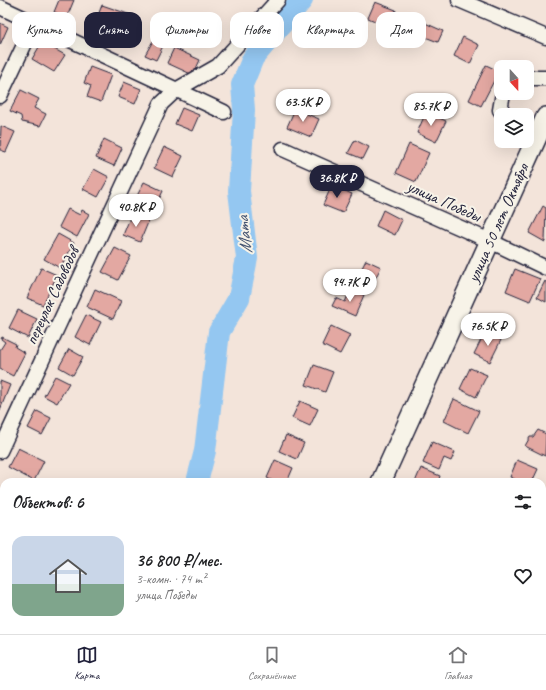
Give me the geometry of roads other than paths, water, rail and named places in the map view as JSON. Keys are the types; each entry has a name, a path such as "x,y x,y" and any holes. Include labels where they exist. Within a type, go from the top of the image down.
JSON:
{"street":[{"name":"переулок Садоводов","path":"0,451 161,104 176,90 218,66 278,0"},
{"path":"459,0 546,37"},
{"path":"0,7 12,12"},
{"path":"76,42 224,112"},
{"path":"0,96 23,48"},
{"path":"534,78 546,78"},
{"name":"улица 50 лет Октября","path":"534,132 546,117"},
{"name":"улица 50 лет Октября","path":"383,478 490,241 527,148"},
{"name":"улица Победы","path":"282,149 490,241 546,268"}],"waterway":[{"name":"Мата","path":"198,478 205,451 219,332 239,298 247,258 239,191 244,110 242,85 253,58 302,0"}]}
